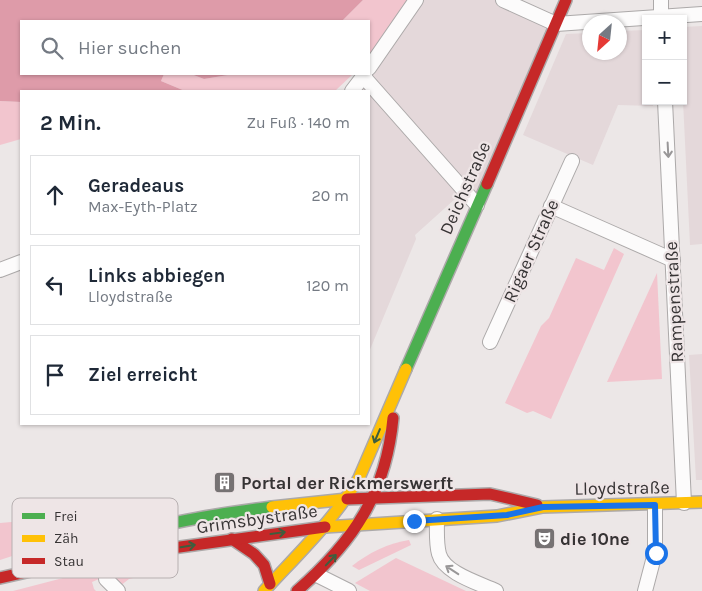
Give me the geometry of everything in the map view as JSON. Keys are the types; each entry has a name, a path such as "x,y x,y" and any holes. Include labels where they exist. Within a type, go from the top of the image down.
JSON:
{"main road":[{"name":"Deichstraße","path":"267,588 325,527 347,499 367,459 566,0"},
{"name":"Deichstraße","path":"297,591 317,575 339,552 359,525 374,497 392,429 396,391"},
{"name":"Lloydstraße","path":"374,497 433,497 490,494 543,507"},
{"name":"Grimsbystraße","path":"178,522 279,505 374,497"},
{"name":"Lloydstraße","path":"359,525 507,515 543,507 655,505 702,502"},
{"name":"Grimsbystraße","path":"178,548 325,527 359,525"},
{"path":"232,539 254,554 264,565 267,588"}],"street":[{"path":"370,67 416,0"},
{"path":"503,0 556,24 642,19"},
{"path":"661,0 661,15"},
{"path":"687,15 702,14"},
{"path":"353,90 364,75"},
{"path":"368,75 477,205"},
{"name":"Rampenstraße","path":"665,105 684,504"},
{"name":"Rigaer Straße","path":"490,342 572,161"},
{"path":"551,206 672,260"},
{"path":"0,270 20,262"},
{"path":"645,591 656,553 655,505"},
{"path":"437,519 438,548 443,563 451,570 496,591"},
{"path":"317,575 349,591"},
{"path":"106,578 118,591"}],"shaded area":[{"path":"0,0 363,0 343,20 20,20 20,75 164,75 161,81 183,90 20,90 20,102 0,101"},
{"path":"363,0 409,0 370,54 370,20 343,20"},
{"path":"424,0 521,0 552,14 474,200 455,199 415,235 416,239 370,350 370,90 361,90"},
{"path":"702,26 702,244 690,245 683,105 687,105 687,27"},
{"path":"642,30 642,105 653,106 618,105 593,165 523,135 566,34 582,33 582,60 627,60 627,31"},
{"path":"164,75 194,75 204,79 228,75 352,75 336,90 183,90 161,81"},
{"path":"194,75 228,75 204,79"},
{"path":"0,101 20,102 20,139 0,145"},
{"path":"614,248 624,254 551,419 533,411 527,413 505,403 541,326 549,318 576,258 604,270"},
{"path":"657,273 662,379 607,382"},
{"path":"702,354 702,480 696,480 689,355"},
{"path":"12,522 12,556 0,560 0,523"},
{"path":"409,540 411,545 359,570 352,566 379,549"},
{"path":"396,558 466,591 370,591 355,583"},
{"path":"63,578 101,578 92,582 96,591 13,591"},
{"path":"109,578 133,578 129,579 120,586"}],"traffic: fast":[{"path":"406,369 487,184"},
{"path":"178,522 272,507"}],"traffic: slow":[{"path":"264,591 326,523 349,494 359,478 406,369"},
{"path":"272,507 347,499"},
{"path":"325,527 497,516 543,507 702,502"}],"traffic: jam":[{"path":"487,184 566,0"},
{"path":"297,591 335,554 363,515 383,470 393,418"},
{"path":"347,499 490,494 537,505"},
{"path":"178,547 325,527"},
{"path":"232,539 254,554 264,565 270,584"},
{"path":"0,578 12,575"}],"place":[{"name":"Portal der Rickmerswerft","path":"225,483"},
{"name":"die 10ne","path":"544,539"}],"route":[{"path":"414,521 507,515 543,507 655,505 656,553"}]}
